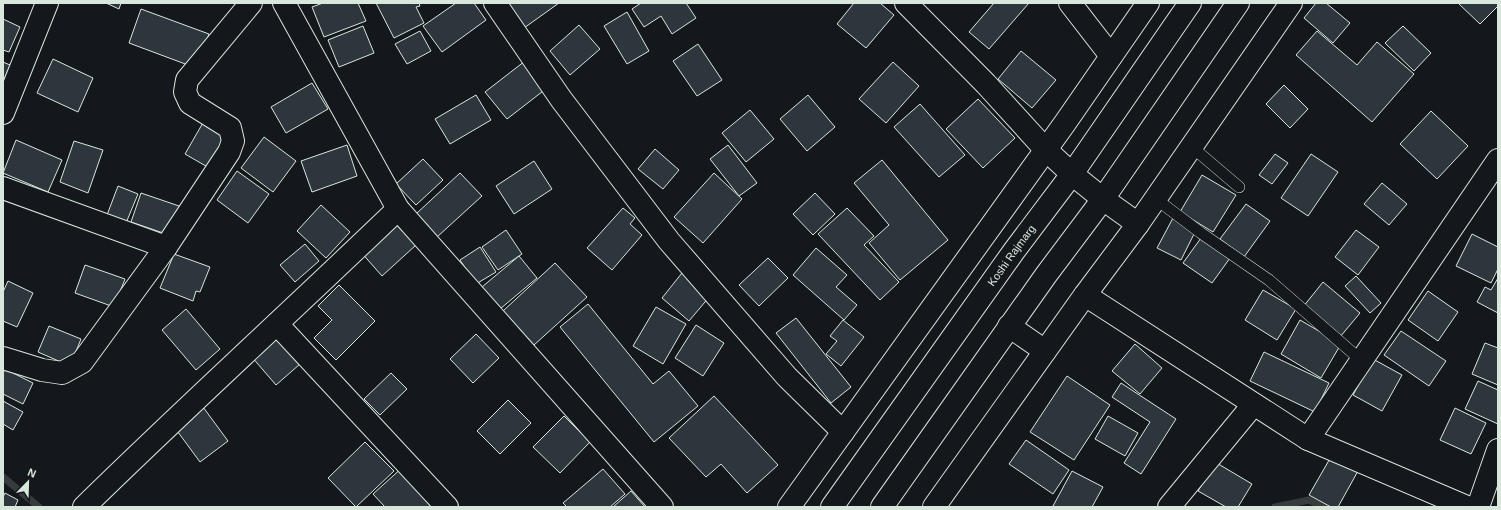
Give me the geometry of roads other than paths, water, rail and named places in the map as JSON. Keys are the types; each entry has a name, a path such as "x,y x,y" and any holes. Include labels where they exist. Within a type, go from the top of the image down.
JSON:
{"street":[{"path":"3,112 47,3"},
{"path":"3,358 42,370 62,373 82,362 166,247 229,152 233,141 230,128 190,104 185,92 187,80 251,3"},
{"path":"284,3 398,209 662,507"},
{"path":"495,3 561,100 669,241 787,377 843,432"},
{"path":"906,3 986,84 1045,149 1072,174 1103,199 1138,224"},
{"path":"1070,3 1111,56"},
{"path":"789,507 1148,3"},
{"name":"Koshi Rajmarg","path":"832,507 1014,252 1072,174 1190,3"},
{"path":"882,507 1009,326 1103,199 1238,3"},
{"path":"934,507 1085,295 1156,199 1291,3"},
{"path":"1308,439 1498,160"},
{"path":"3,188 166,247"},
{"path":"84,507 160,433 398,209"},
{"path":"1085,295 1253,405 1308,439 1466,507"},
{"path":"277,324 447,507"},
{"path":"1009,326 1045,351"},
{"path":"1169,507 1253,405"},
{"path":"1478,507 1498,450"}],"lane":[{"path":"1192,147 1239,187"},
{"path":"1156,199 1269,280 1362,361"}],"waterway":[{"path":"3,477 39,507"},
{"path":"1275,507 1309,500 1324,507"}]}
